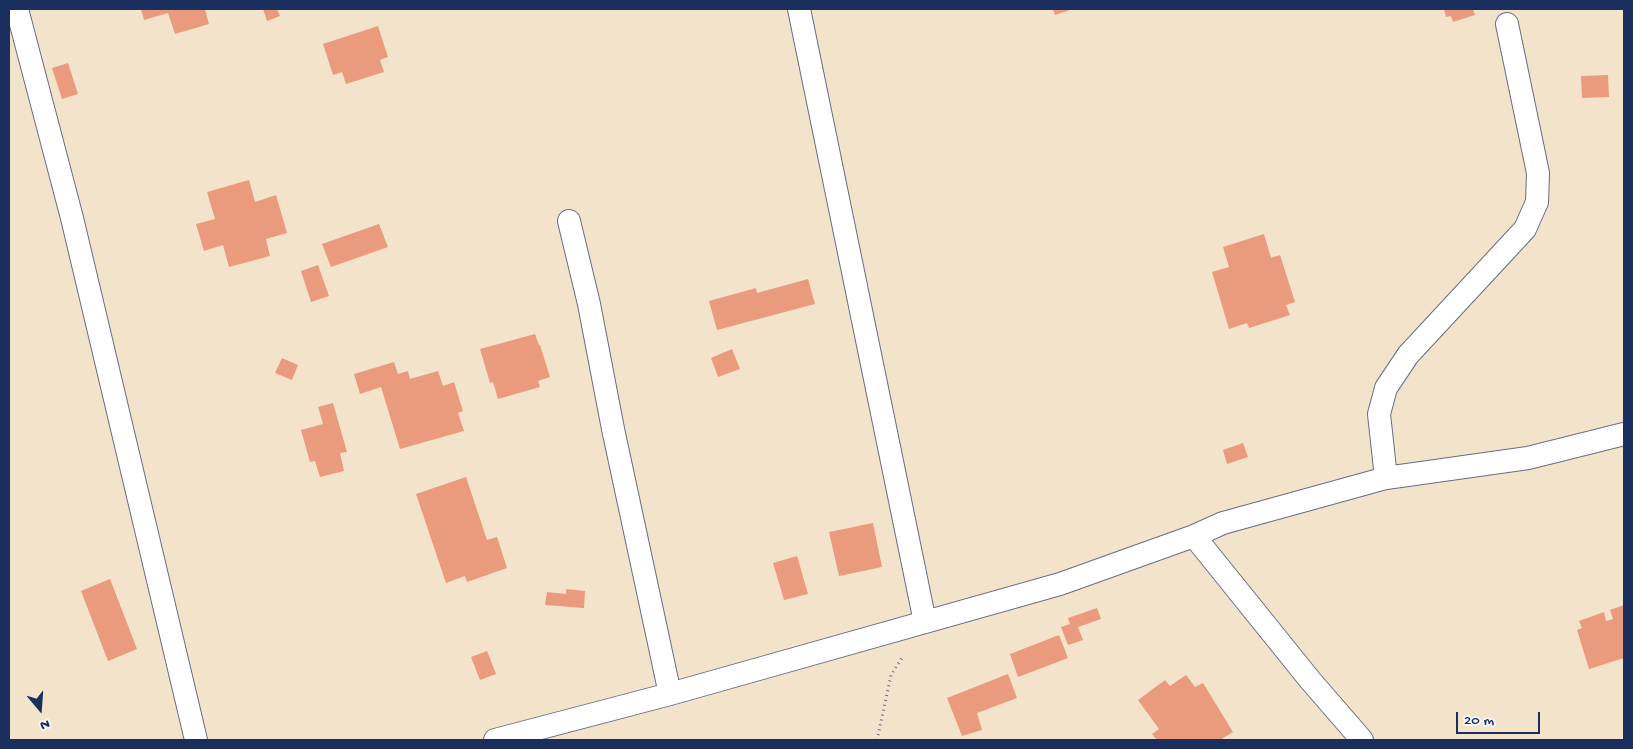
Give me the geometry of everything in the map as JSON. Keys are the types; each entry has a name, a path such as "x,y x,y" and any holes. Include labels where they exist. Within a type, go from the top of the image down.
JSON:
{"street":[{"path":"17,9 74,228 196,740"},
{"path":"799,9 925,622"},
{"path":"1386,478 1379,414 1386,388 1408,355 1525,229 1537,202 1538,173 1507,24"},
{"path":"569,221 590,304 613,429 670,694"},
{"path":"495,740 670,694 1060,584 1194,536 1223,523 1386,478 1528,458 1624,434"},
{"path":"1194,536 1310,680 1362,740"}],"path":[{"path":"877,740 891,674 925,622"}],"building":[{"path":"141,9 205,9 209,24 175,34 168,13 144,20"},
{"path":"263,9 277,9 280,16 267,21"},
{"path":"1053,9 1073,9 1055,15"},
{"path":"1444,9 1473,9 1475,15 1453,22 1451,16 1446,17"},
{"path":"378,26 388,57 380,60 384,72 346,84 342,72 333,75 323,44"},
{"path":"68,63 78,94 62,99 52,68"},
{"path":"1608,75 1609,97 1582,98 1581,76"},
{"path":"249,180 255,202 276,195 287,233 266,239 270,256 229,267 223,245 204,251 196,224 215,219 207,192"},
{"path":"379,224 388,247 331,267 322,244"},
{"path":"1264,234 1271,258 1280,255 1295,302 1286,305 1290,315 1249,328 1247,323 1229,329 1212,272 1229,267 1223,247"},
{"path":"318,265 329,296 311,302 301,271"},
{"path":"808,279 815,304 717,330 709,301 756,288 757,293"},
{"path":"535,334 550,377 538,381 540,387 498,399 493,382 490,383 480,349"},
{"path":"732,349 740,369 718,377 711,358"},
{"path":"282,358 298,365 292,380 275,373"},
{"path":"394,362 398,374 408,371 410,379 438,371 443,386 454,382 463,411 458,413 464,431 400,449 381,387 360,394 354,374"},
{"path":"333,403 347,452 340,453 344,471 320,477 315,461 310,462 301,430 323,424 318,407"},
{"path":"1243,443 1248,457 1227,464 1223,450"},
{"path":"466,477 487,540 497,537 507,568 467,582 465,576 446,583 416,494"},
{"path":"873,523 882,567 839,576 829,532"},
{"path":"797,556 808,594 784,600 773,563"},
{"path":"110,579 137,649 108,661 81,591"},
{"path":"566,589 585,591 584,608 545,605 547,592 566,594"},
{"path":"1624,605 1624,658 1589,669 1577,630 1582,628 1579,621 1604,612 1606,621 1613,619 1610,610"},
{"path":"1097,608 1101,619 1078,627 1083,640 1068,645 1061,627 1070,624 1068,618"},
{"path":"1059,635 1068,658 1018,677 1010,654"},
{"path":"487,651 496,674 480,680 471,657"},
{"path":"1008,674 1017,698 977,713 982,730 962,736 947,698"},
{"path":"1186,675 1195,687 1203,683 1233,732 1220,740 1157,740 1152,734 1159,729 1138,700 1165,680 1170,686"}]}
